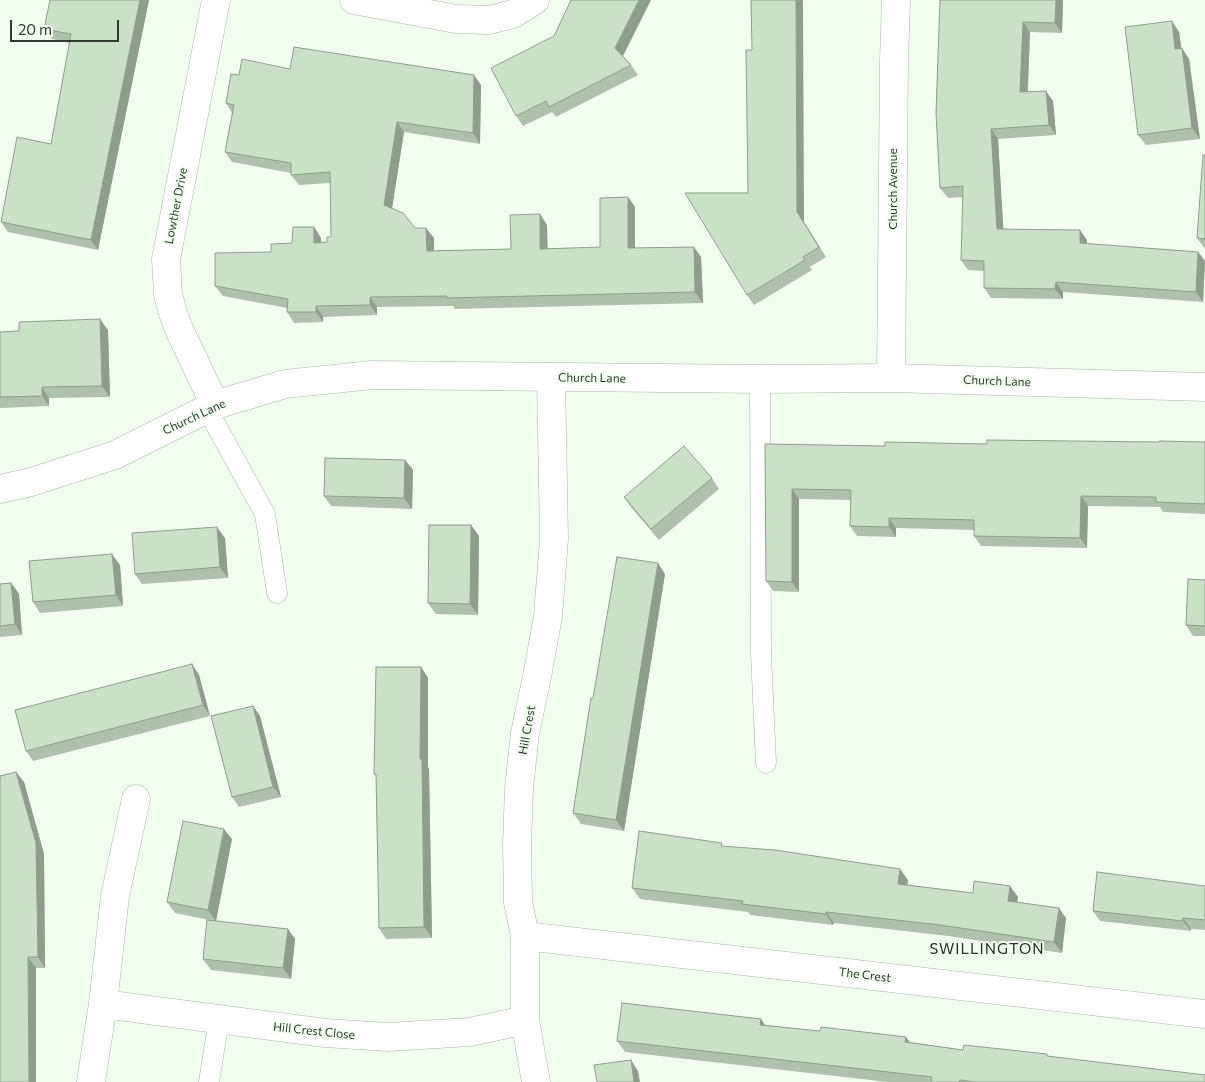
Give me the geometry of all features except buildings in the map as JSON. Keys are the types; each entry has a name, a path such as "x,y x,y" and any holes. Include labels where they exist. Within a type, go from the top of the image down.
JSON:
{"street":[{"name":"Lowther Drive","path":"211,407 172,310 168,294 166,259 216,0"},
{"path":"354,0 456,19 489,20 512,14 535,0"},
{"name":"Church Avenue","path":"891,378 896,0"},
{"name":"Church Lane","path":"0,489 31,482 115,455 211,407 285,384 372,375 551,378 891,378 1205,387"},
{"name":"Hill Crest","path":"536,1082 526,1020 525,936 518,902 517,845 519,788 525,733 548,616 554,539 551,378"},
{"path":"91,1082 103,1004 114,896 136,799"},
{"name":"The Crest","path":"525,936 1205,1014"},
{"name":"Hill Crest Close","path":"103,1004 325,1033 388,1037 470,1032 526,1020"}],"lane":[{"path":"760,379 761,654 766,763"},
{"path":"211,407 265,514 277,594"},
{"path":"209,1082 219,1019"}],"district":[{"name":"SWILLINGTON","path":"987,949"}]}
